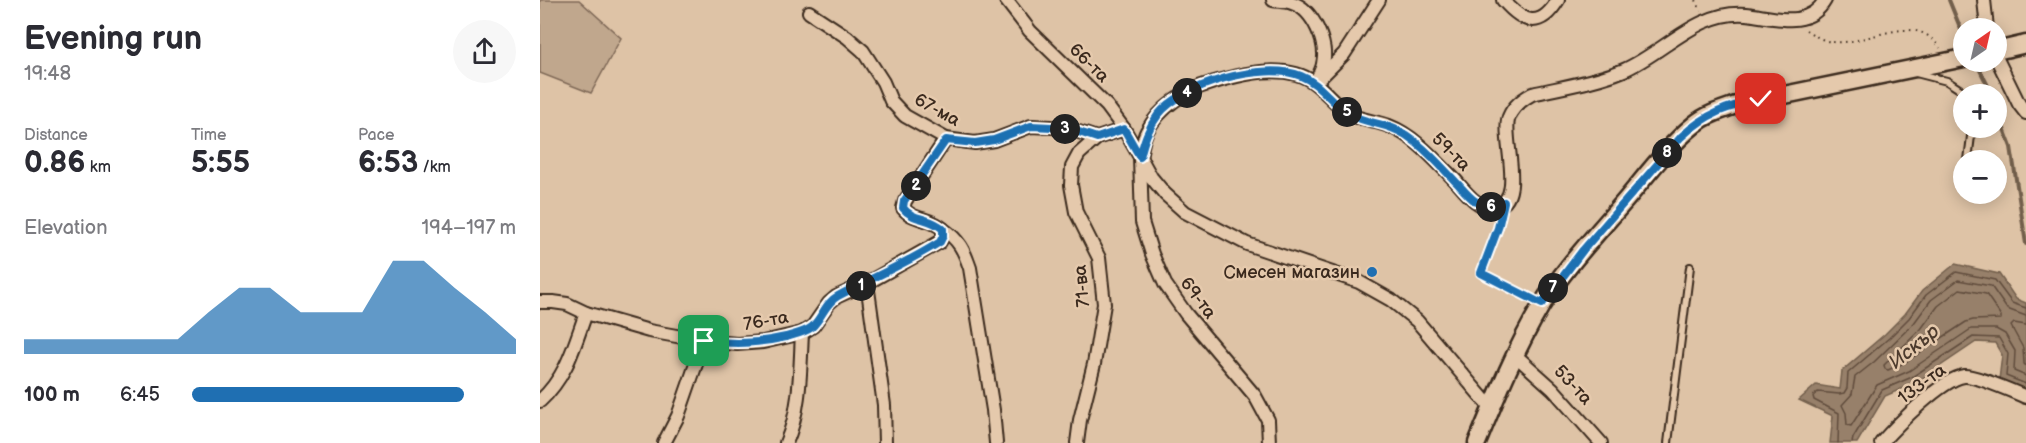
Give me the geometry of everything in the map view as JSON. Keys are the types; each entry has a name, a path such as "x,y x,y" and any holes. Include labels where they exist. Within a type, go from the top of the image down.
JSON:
{"main road":[{"path":"1477,443 1515,355 1542,304 1604,226 1681,137 1697,123 1716,111 1736,105 1953,61"}],"street":[{"name":"66-та","path":"1006,0 1030,31 1107,106 1140,157"},
{"path":"1273,0 1293,3 1304,9 1312,19 1323,50 1323,63 1316,82"},
{"path":"1316,82 1344,54 1379,0"},
{"path":"1503,0 1513,12 1526,20 1539,19 1552,9 1558,0"},
{"path":"1504,202 1512,187 1507,138 1508,119 1522,100 1532,94 1624,70 1684,32 1727,13 1791,20 1804,18 1814,12 1825,0"},
{"path":"1984,0 1986,18"},
{"name":"67-ма","path":"809,12 847,37 863,51 883,82 891,101 905,116 946,140 975,143 994,140 1031,126 1061,129 1097,138"},
{"name":"59-та","path":"1140,157 1147,132 1159,114 1178,97 1204,85 1258,72 1282,71 1299,74 1316,82 1352,116 1388,125 1404,133 1420,145 1473,200 1484,206 1494,207 1504,202"},
{"path":"2003,72 2026,113"},
{"path":"1097,138 1124,129"},
{"name":"71-ва","path":"1077,443 1104,304 1099,258 1076,212 1071,185 1072,167 1079,154 1097,138"},
{"path":"946,140 904,201 903,208 907,213 936,222 959,242 964,251 970,268 993,410 996,443"},
{"path":"1140,157 1151,177 1165,194 1185,212 1247,244 1359,282 1390,300 1417,321 1491,408"},
{"name":"69-та","path":"1140,157 1142,222 1165,284 1186,314 1255,396 1268,420 1269,443"},
{"name":"76-та","path":"540,302 567,304 586,313 649,331 704,341 737,344 763,342 802,333 813,326 836,297 867,283 940,242 943,229"},
{"path":"867,283 884,405 885,443"},
{"path":"540,401 557,383 568,364 586,313"},
{"path":"786,443 798,393 802,333"},
{"path":"664,443 678,416 704,341"},
{"name":"53-та","path":"1515,355 1553,389 1601,443"},
{"name":"133-та","path":"1881,443 1897,425 1929,397 1948,383 1965,376 2026,397"}],"lane":[{"path":"1906,70 1947,81 1953,85"},
{"path":"1668,443 1690,267"}],"path":[{"path":"1791,20 1827,41 1853,41 1901,29 1916,31 1928,35 1953,57"},
{"path":"1504,202 1498,228 1481,273 1542,304"}],"shaded area":[{"path":"540,0 579,0 621,38 591,93 540,73"}],"water":[{"name":"Искър","path":"1955,264 1999,274 2016,299 2026,303 2026,391 1999,380 2002,355 1995,343 1976,342 1915,383 1885,396 1857,443 1830,443 1833,416 1799,400 1816,385 1840,389 1842,371 1905,314 1922,291"}],"waterway":[{"path":"1949,0 1956,18"},
{"path":"1981,72 1987,84"},
{"path":"2007,137 2011,147 2026,244"}],"place":[{"name":"Смесен магазин","path":"1372,272"}],"route":[{"path":"704,341 737,344 763,342 802,333 813,326 836,297 867,283 940,242 943,229 936,222 915,217 903,208 904,201 934,161 946,140 960,143 994,140 1031,126 1052,127 1097,138 1124,129 1140,157 1147,132 1159,114 1178,97 1204,85 1258,72 1282,71 1299,74 1316,82 1352,116 1388,125 1420,145 1473,200 1484,206 1494,207 1504,202 1498,228 1481,273 1542,304 1583,250 1681,137 1716,111 1761,99"}]}
